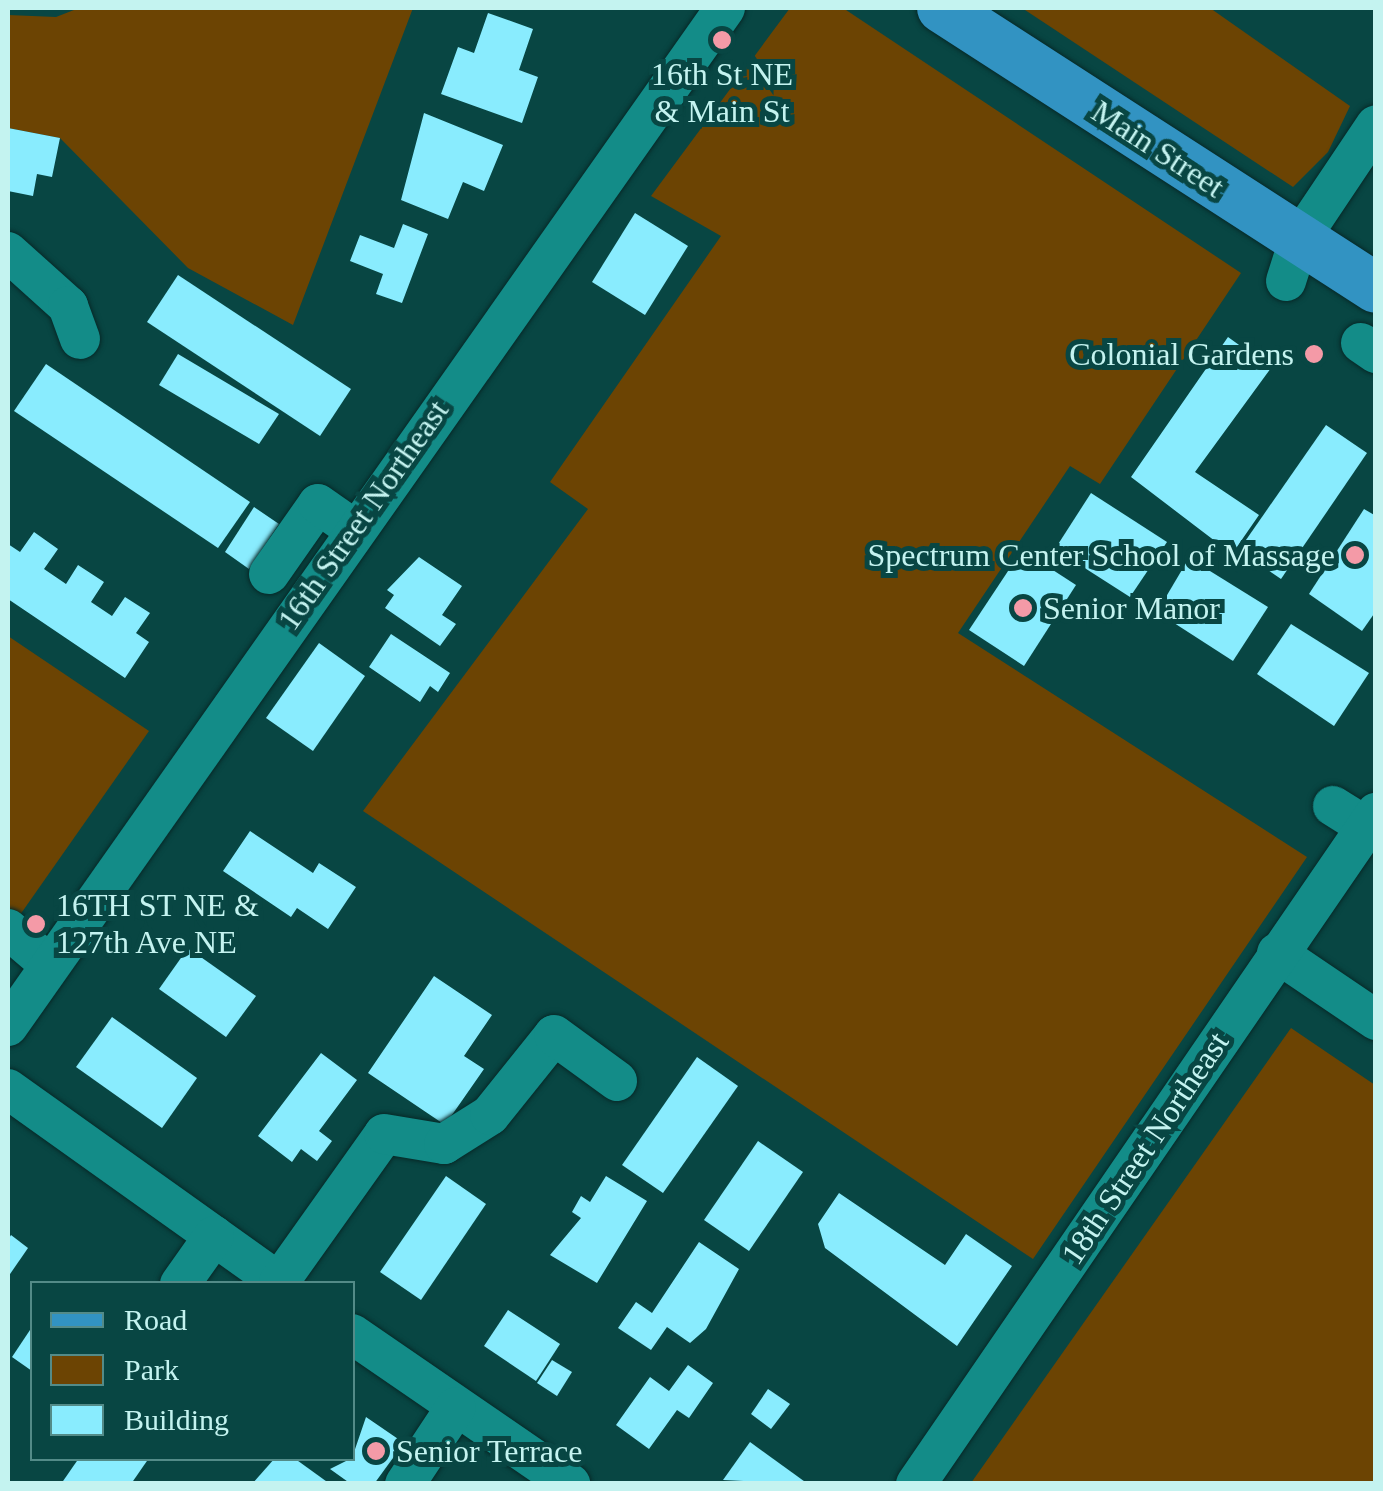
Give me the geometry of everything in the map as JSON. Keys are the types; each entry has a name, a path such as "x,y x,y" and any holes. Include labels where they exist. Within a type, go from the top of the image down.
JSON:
{"main road":[{"name":"Main Street","path":"942,8 1292,261 1376,288"}],"street":[{"name":"16th Street Northeast","path":"8,1026 352,528 725,8"},
{"path":"1292,261 1376,125"},
{"path":"8,252 68,306 80,339"},
{"path":"269,574 318,504 352,528"},
{"name":"18th Street Northeast","path":"916,1484 1278,953 1358,815"},
{"path":"8,929 50,965"},
{"path":"1278,953 1376,1020"},
{"path":"281,1281 384,1134 444,1144 490,1115 554,1035 616,1081"},
{"path":"8,1090 277,1281"},
{"path":"182,1281 214,1236"},
{"path":"355,1336 570,1484"},
{"path":"405,1484 456,1406"}],"green space":[{"path":"79,8 413,8 293,325 188,268 60,138 8,128 8,15 56,17"},
{"path":"790,8 843,8 1241,273 1100,484 1070,466 958,633 1307,857 1033,1259 363,811 588,509 550,482 721,236 651,196"},
{"path":"1022,8 1210,8 1350,106 1328,152 1293,187"},
{"path":"8,636 149,731 8,932"},
{"path":"1291,1028 1375,1085 1375,1483 971,1483"}],"building":[{"path":"488,13 533,29 519,70 538,77 522,123 441,94 458,47 474,53"},
{"path":"424,113 503,145 484,191 463,182 448,219 401,200"},
{"path":"8,128 60,138 52,177 37,174 33,196 8,191"},
{"path":"635,213 688,246 645,315 592,282"},
{"path":"403,224 428,234 402,303 376,294 383,274 350,261 360,235 394,248"},
{"path":"178,275 351,389 320,436 147,322"},
{"path":"1228,337 1271,368 1195,472 1259,515 1232,554 1131,477"},
{"path":"178,354 279,414 259,444 159,385"},
{"path":"46,364 250,502 218,548 14,411"},
{"path":"1326,425 1367,453 1281,579 1239,550"},
{"name":"Senior Manor","path":"1091,493 1167,542 1130,597 1055,549"},
{"path":"254,507 279,524 249,569 225,552"},
{"name":"Spectrum Center School of Massage","path":"1364,509 1376,516 1376,611 1362,631 1309,594"},
{"path":"34,532 58,549 44,569 66,584 78,565 104,582 91,602 112,616 125,597 150,613 136,633 149,642 125,678 8,599 8,544 20,552"},
{"name":"Senior Manor","path":"1022,550 1076,585 1024,666 969,630"},
{"path":"419,557 462,586 442,615 456,624 440,646 385,608 394,595 387,590"},
{"name":"Senior Manor","path":"1189,558 1268,607 1233,661 1157,612"},
{"name":"Senior Manor","path":"1291,624 1369,673 1334,726 1257,674"},
{"path":"391,634 450,673 438,692 430,686 420,702 369,667"},
{"path":"319,643 365,676 313,751 266,718"},
{"path":"250,831 313,873 319,863 356,887 328,929 297,908 291,917 223,871"},
{"path":"188,948 256,996 226,1037 159,989"},
{"path":"434,976 492,1015 464,1056 484,1069 445,1125 368,1073"},
{"path":"112,1017 197,1078 162,1128 76,1067"},
{"path":"321,1053 357,1080 319,1131 332,1141 317,1161 301,1149 292,1162 258,1136"},
{"path":"697,1057 738,1086 663,1193 622,1165"},
{"path":"758,1141 803,1172 749,1251 704,1220"},
{"path":"446,1176 486,1204 421,1300 380,1272"},
{"path":"606,1176 647,1201 597,1283 550,1255 581,1218 572,1212 581,1196 590,1202"},
{"path":"839,1193 945,1265 966,1234 1012,1266 957,1346 825,1248 818,1224"},
{"path":"11,1235 28,1248 8,1277 8,1240"},
{"path":"699,1242 739,1269 706,1329 690,1343 667,1327 651,1350 618,1328 636,1302 652,1313"},
{"path":"508,1310 560,1344 536,1381 484,1346"},
{"path":"30,1330 30,1370 12,1357"},
{"path":"552,1360 572,1372 557,1396 537,1383"},
{"path":"688,1365 713,1383 689,1418 677,1410 649,1449 616,1425 650,1377 669,1391"},
{"path":"768,1389 790,1404 771,1429 751,1414"},
{"name":"Senior Terrace","path":"366,1417 404,1443 374,1484 351,1484 330,1469 355,1461"},
{"path":"750,1442 808,1484 723,1480"},
{"path":"77,1461 147,1461 131,1484 61,1484"},
{"name":"Senior Terrace","path":"272,1461 298,1461 330,1484 252,1484"}],"place":[{"name":"16th St NE & Main St","path":"722,40"},
{"name":"Colonial Gardens","path":"1314,354"},
{"name":"Spectrum Center School of Massage","path":"1355,555"},
{"name":"Senior Manor","path":"1023,608"},
{"name":"16TH ST NE & 127th Ave NE","path":"36,924"},
{"name":"Senior Terrace","path":"376,1451"}]}
